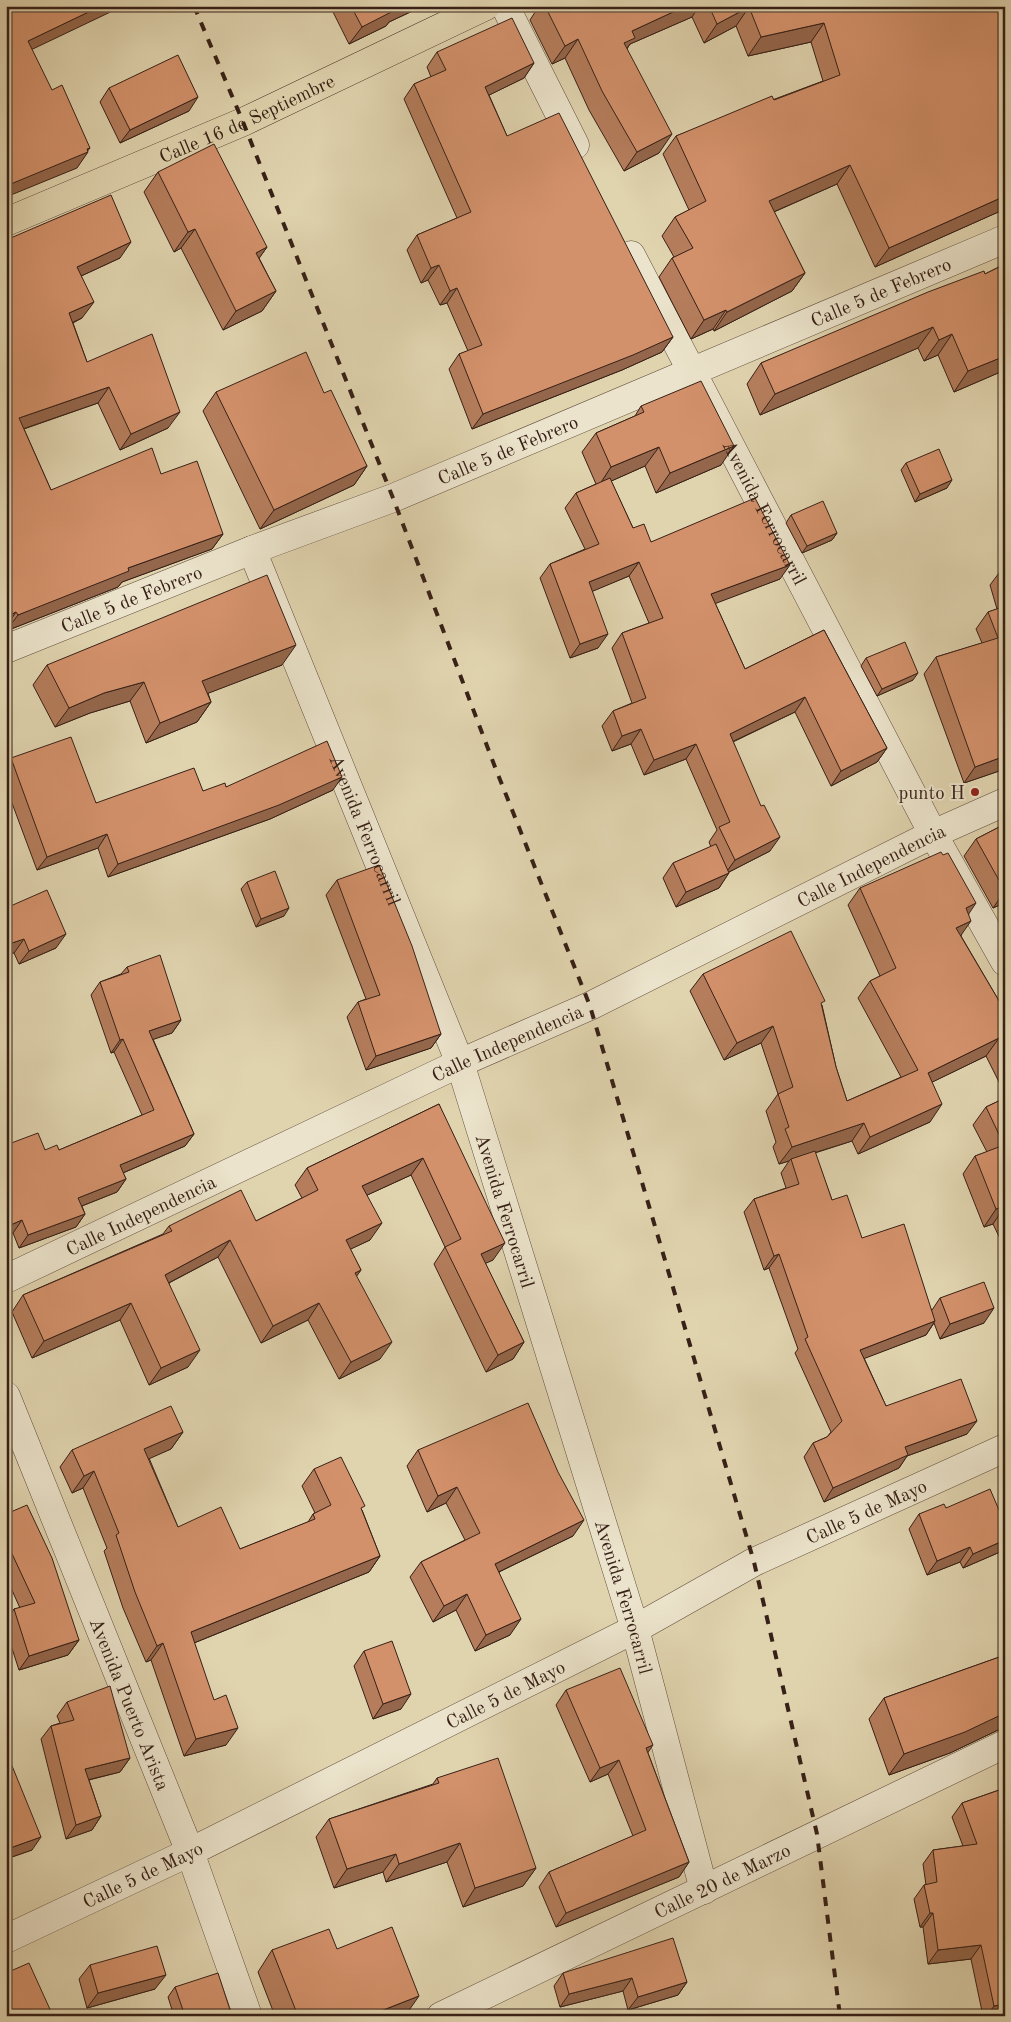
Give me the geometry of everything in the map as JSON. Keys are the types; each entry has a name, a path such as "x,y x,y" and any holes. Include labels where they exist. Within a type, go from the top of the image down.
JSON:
{"main road":[{"name":"Calle 16 de Septiembre","path":"6,222 243,122 486,6"}],"street":[{"path":"505,6 588,171"},
{"name":"Avenida Ferrocarril","path":"619,232 933,834 1005,962"},
{"name":"Calle 5 de Febrero","path":"6,649 252,550 392,498 1005,239"},
{"name":"Avenida Ferrocarril","path":"252,550 460,1063 635,1629 704,1890"},
{"name":"Calle Independencia","path":"6,1279 460,1063 590,1006 933,834 1005,802"},
{"name":"Avenida Puerto Arista","path":"6,1396 190,1852 248,2016"},
{"name":"Calle 5 de Mayo","path":"6,1939 190,1852 635,1629 754,1562 1005,1448"},
{"name":"Calle 20 de Marzo","path":"441,2016 1005,1744"}],"building":[{"path":"6,6 101,6 28,41 52,90 62,85 90,148 87,149 88,152 6,186"},
{"path":"351,6 398,6 399,8 362,27"},
{"path":"545,6 686,6 632,31 635,38 624,43 672,134 637,152 602,91 578,39 565,46"},
{"path":"709,6 1005,6 1005,196 889,248 850,165 769,201 805,273 727,312 726,310 704,320 672,258 693,248 675,217 706,201 676,136 772,96 774,100 840,75 824,23 761,37 749,7 717,24"},
{"path":"512,18 534,63 485,87 507,136 559,113 673,337 633,355 483,414 459,354 482,345 457,288 450,291 439,265 431,268 417,235 471,212 414,84 446,70 437,52"},
{"path":"178,55 198,97 130,130 109,88"},
{"path":"214,144 267,247 256,253 276,291 236,311 195,229 188,232 158,172"},
{"path":"111,195 131,242 77,267 94,302 69,313 87,362 152,334 180,412 131,434 109,387 19,418 51,490 152,448 161,474 197,461 223,534 128,568 129,571 18,615 16,612 6,617 6,240"},
{"path":"1005,264 1005,356 968,371 952,334 939,340 933,327 775,394 761,363 928,292 984,271 985,274"},
{"path":"306,352 324,393 331,390 367,466 274,510 216,392"},
{"path":"701,381 734,446 670,473 659,447 611,467 596,433 644,412 641,406"},
{"path":"939,449 952,480 920,494 906,463"},
{"path":"610,478 633,528 644,524 651,542 755,498 790,565 711,594 745,669 824,630 887,748 841,771 805,697 730,734 761,806 764,805 780,837 735,860 719,827 730,822 696,744 654,760 641,729 622,736 613,711 646,698 622,633 663,618 639,562 589,582 608,634 580,644 550,564 599,544 576,493"},
{"path":"823,501 837,533 807,546 791,515"},
{"path":"267,575 296,645 202,681 211,702 160,723 144,682 104,693 69,708 47,665"},
{"path":"1005,606 1005,756 975,767 936,657 998,638 988,612"},
{"path":"905,642 918,673 882,689 866,658"},
{"path":"71,737 96,803 194,768 203,791 225,783 226,787 327,741 342,777 279,805 118,864 107,834 47,857 11,758"},
{"path":"1005,824 1005,891 976,839"},
{"path":"716,844 729,873 686,892 673,863"},
{"path":"941,852 943,855 948,853 976,903 966,908 971,921 956,928 1002,1006 1005,1004 1005,1051 999,1038 928,1073 942,1104 870,1137 864,1123 792,1147 785,1129 789,1127 778,1094 793,1087 773,1026 737,1043 703,974 791,931 825,1001 821,1003 836,1067 847,1101 918,1070 870,981 896,968 860,888"},
{"path":"379,865 412,946 441,1034 376,1056 358,1002 380,995 337,880"},
{"path":"275,871 289,908 261,919 247,882"},
{"path":"47,890 66,934 29,951 24,939 6,945 6,908"},
{"path":"160,955 181,1020 149,1031 194,1134 120,1165 126,1179 78,1198 85,1214 28,1235 22,1220 6,1227 6,1145 38,1133 45,1150 57,1145 59,1150 154,1110 123,1039 120,1040 100,982 129,972 127,967"},
{"path":"1005,1098 1005,1206 996,1209 975,1156 1004,1145 986,1107"},
{"path":"439,1104 505,1243 481,1254 524,1342 498,1355 445,1247 461,1239 423,1158 362,1186 382,1223 346,1240 361,1270 355,1273 392,1342 351,1362 319,1303 273,1326 230,1240 165,1275 200,1350 161,1368 131,1303 44,1341 23,1295 172,1231 169,1226 241,1190 256,1221 318,1190 307,1168"},
{"path":"815,1151 832,1200 847,1195 862,1238 904,1224 935,1321 860,1350 886,1406 961,1379 977,1421 905,1447 908,1455 833,1488 813,1443 827,1437 842,1421 805,1339 808,1337 779,1254 774,1256 754,1199 799,1184 791,1159"},
{"path":"984,1282 994,1308 950,1324 940,1298"},
{"path":"528,1403 558,1472 584,1520 495,1564 521,1619 486,1635 467,1594 444,1606 421,1562 480,1533 457,1487 438,1496 418,1450"},
{"path":"171,1406 183,1432 144,1449 178,1527 221,1507 240,1549 315,1519 313,1514 331,1505 314,1469 341,1457 365,1506 361,1508 380,1556 191,1632 214,1700 226,1695 238,1728 196,1739 163,1643 157,1646 135,1592 116,1535 119,1533 94,1471 84,1476 72,1450"},
{"path":"990,1489 1005,1524 1005,1540 973,1554 970,1547 937,1561 919,1514 944,1504 946,1508"},
{"path":"27,1505 52,1558 79,1640 29,1656 14,1609 35,1603 6,1541 6,1514"},
{"path":"392,1641 411,1694 383,1704 364,1651"},
{"path":"1005,1655 1005,1713 965,1732 904,1754 884,1698"},
{"path":"620,1668 653,1745 646,1748 689,1862 566,1913 549,1872 646,1830 619,1760 600,1768 566,1690"},
{"path":"110,1686 130,1758 85,1769 101,1816 76,1825 51,1726 74,1720 67,1702"},
{"path":"6,1751 41,1837 10,1848 6,1838"},
{"path":"498,1758 536,1868 475,1888 460,1843 399,1864 396,1854 347,1869 329,1819 439,1783 437,1778"},
{"path":"1005,1788 1005,2004 994,2006 981,1945 938,1950 933,1913 930,1913 924,1885 937,1882 933,1850 977,1844 962,1803"},
{"path":"392,1927 419,1996 368,2016 298,2016 272,1950 329,1929 337,1949"},
{"path":"673,1938 687,1982 638,1997 632,1978 569,1994 563,1973"},
{"path":"157,1946 166,1975 98,1993 90,1965"},
{"path":"29,1963 53,2016 6,2016 6,1973"},
{"path":"218,1973 232,2016 185,2016 175,1987"},
{"path":"564,2012 566,2016 555,2016"}],"railway":[{"path":"194,6 243,122 393,498 495,767 590,1006 754,1562 817,1834 840,2016"}],"place":[{"name":"punto H","path":"975,792"}]}
